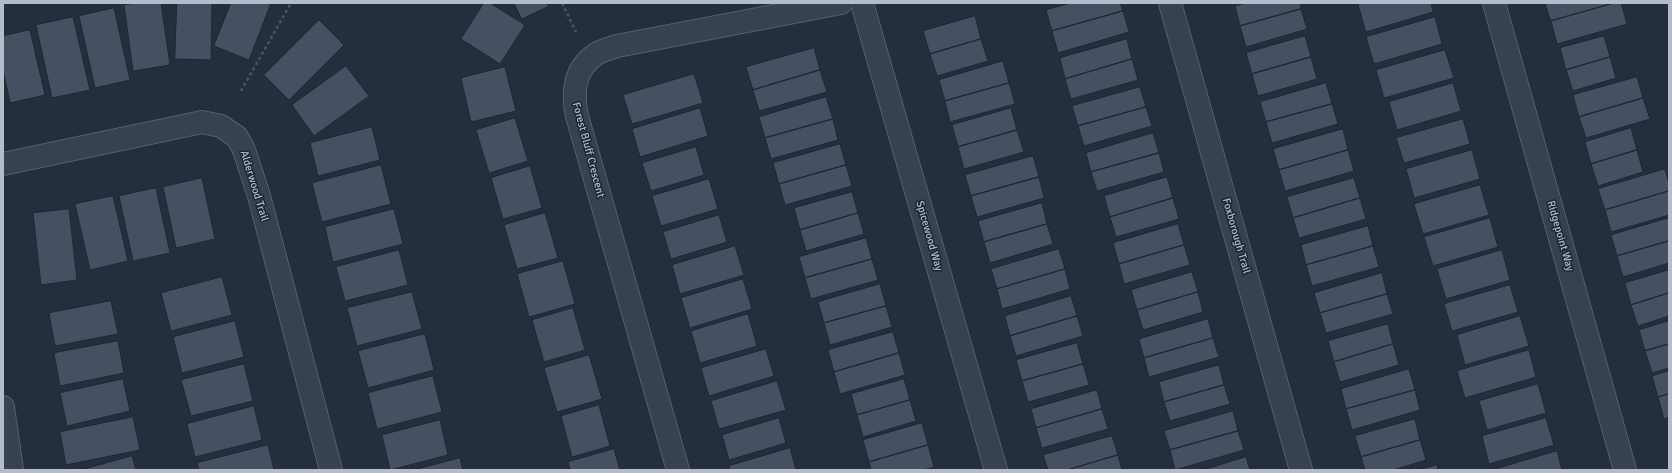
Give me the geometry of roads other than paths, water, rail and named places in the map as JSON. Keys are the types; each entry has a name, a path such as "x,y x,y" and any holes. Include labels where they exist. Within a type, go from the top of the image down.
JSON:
{"street":[{"name":"Forest Bluff Crescent","path":"678,470 577,116 574,99 576,82 582,68 596,54 617,46 841,3"},
{"name":"Spicewood Way","path":"862,3 996,470"},
{"name":"Foxborough Trail","path":"1170,3 1301,470"},
{"name":"Ridgepoint Way","path":"1494,3 1625,470"},
{"name":"Alderwood Trail","path":"3,164 202,122 221,126 237,138 244,150 259,196 331,470"},
{"path":"3,408 12,470"}]}
